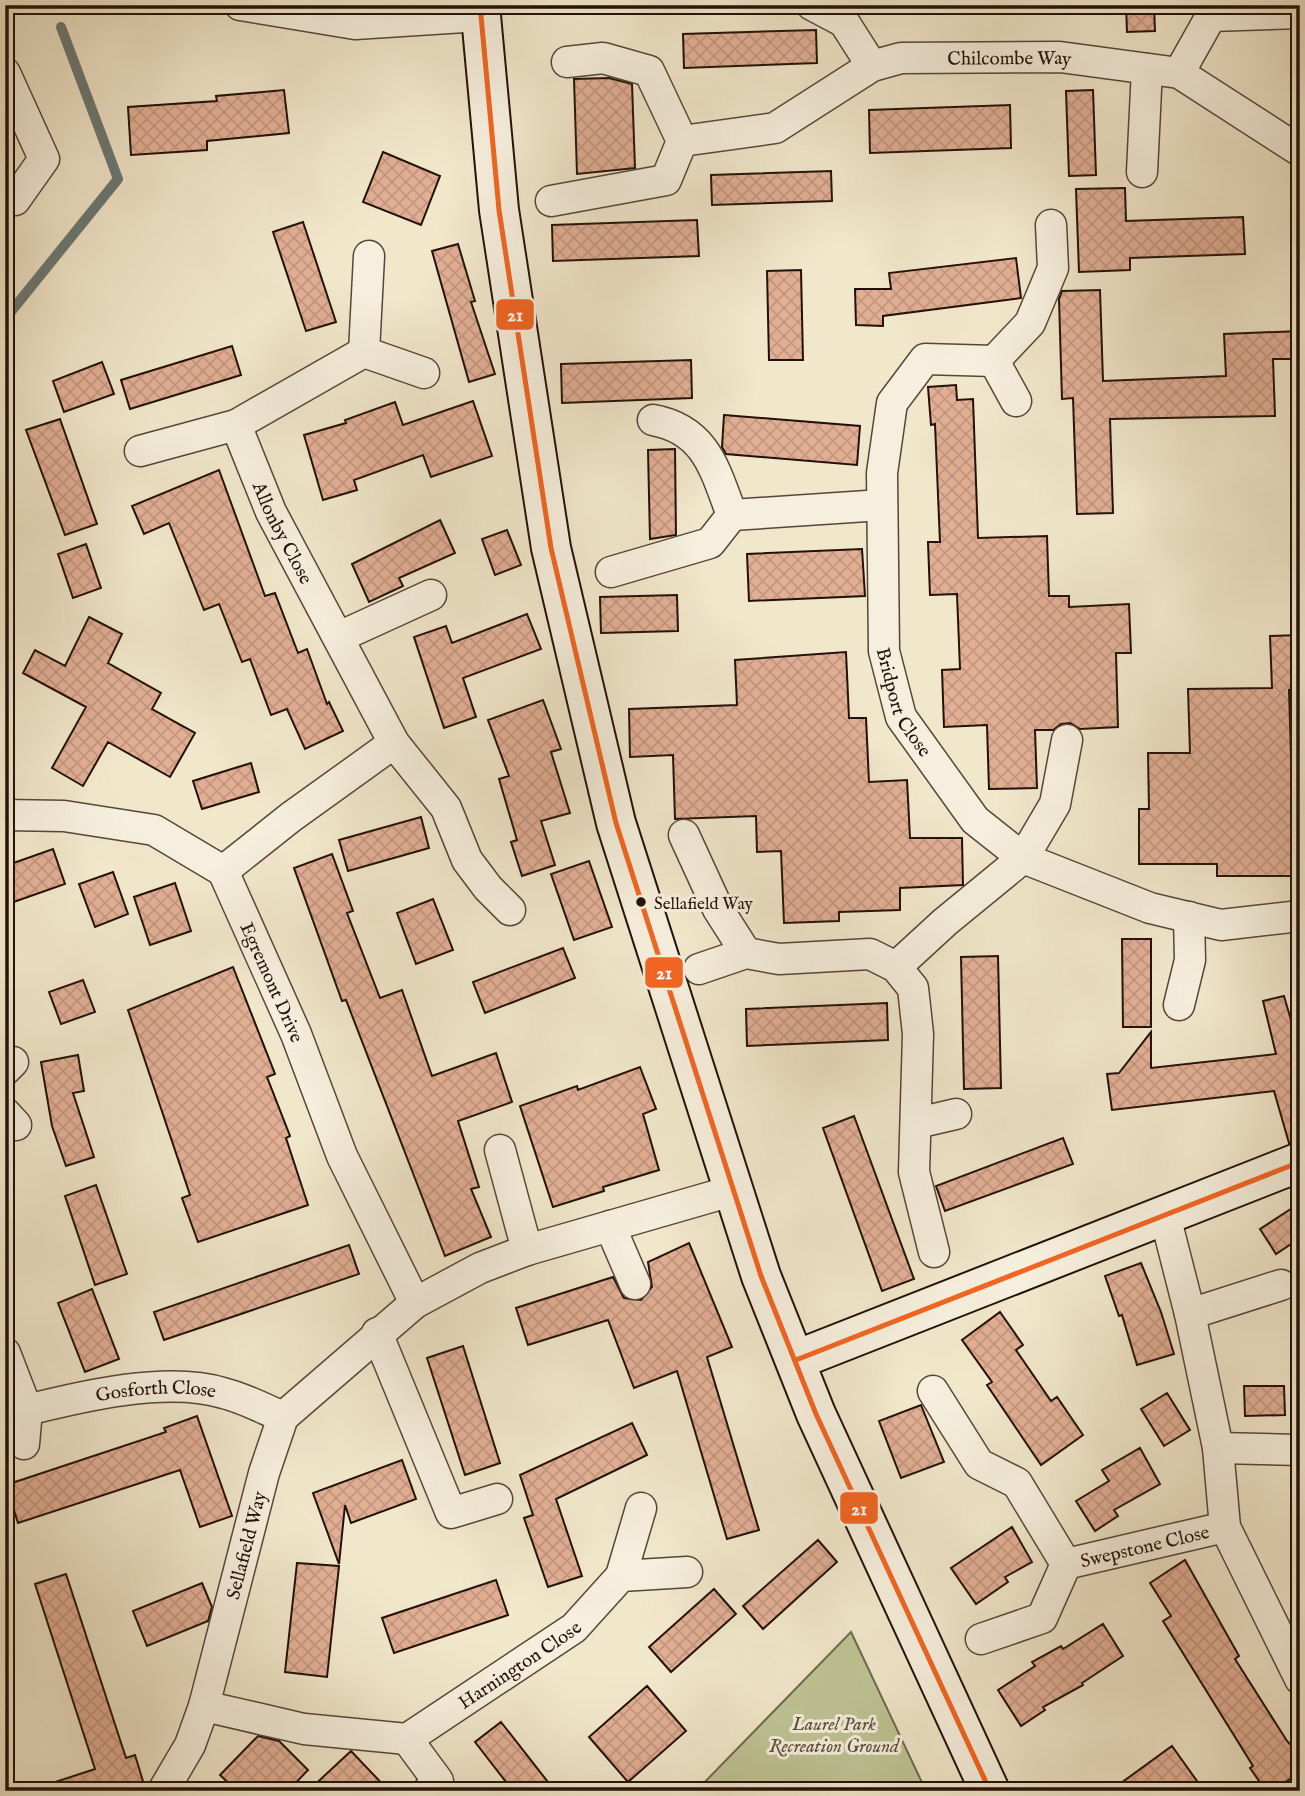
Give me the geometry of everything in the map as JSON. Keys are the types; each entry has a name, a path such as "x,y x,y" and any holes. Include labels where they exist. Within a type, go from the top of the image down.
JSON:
{"street":[{"path":"240,5 355,24 480,11 499,210 551,548 616,823 761,1276 833,1451 990,1791"},
{"path":"812,5 844,22 872,66"},
{"path":"1179,73 1210,10 1300,13"},
{"name":"Chilcombe Way","path":"682,141 775,128 872,66 901,58 1060,57 1179,73 1300,151"},
{"path":"551,201 666,180 682,141 649,71 603,58 567,62"},
{"path":"1142,172 1147,69"},
{"path":"5,73 44,159 15,200"},
{"path":"1016,401 994,361 1030,323 1053,268 1051,225"},
{"path":"364,352 369,256"},
{"path":"140,451 236,425 364,352 424,373"},
{"name":"Bridport Close","path":"994,361 925,359 892,403 883,472 884,651 901,717 975,820 1023,858 1150,908 1221,925 1300,916"},
{"path":"653,420 672,424 708,452 732,516"},
{"name":"Allonby Close","path":"236,425 271,512 339,637 368,699 394,743 446,808 467,860 488,888 510,910"},
{"path":"611,572 710,543 732,516 882,505"},
{"path":"339,637 431,595"},
{"path":"896,967 945,922 1023,858 1055,804 1067,740"},
{"path":"5,814 64,816 154,830 223,871 291,817 394,743"},
{"path":"684,835 718,909 746,953"},
{"name":"Egremont Drive","path":"223,871 296,1034 342,1156 415,1303"},
{"path":"1179,1005 1190,960 1189,917"},
{"path":"699,969 746,953 779,959 870,954 896,967 913,988 918,1034 914,1172 934,1252"},
{"path":"917,1124 957,1114"},
{"path":"500,1150 527,1250"},
{"path":"796,1360 1300,1162"},
{"name":"Sellafield Way","path":"163,1791 190,1745 204,1706 264,1473 283,1417 377,1333 415,1303 480,1268 527,1250 735,1190"},
{"name":"Swepstone Close","path":"1165,1216 1190,1314 1218,1448 1225,1527 1300,1679"},
{"path":"610,1226 635,1284"},
{"path":"1190,1314 1281,1285"},
{"path":"377,1333 450,1513 497,1499"},
{"path":"5,1353 27,1410 24,1444"},
{"name":"Gosforth Close","path":"27,1410 101,1394 184,1386 223,1392 283,1417"},
{"name":"Swepstone Close","path":"933,1391 979,1464 1017,1483 1066,1563"},
{"path":"1218,1448 1300,1450"},
{"name":"Harnington Close","path":"407,1739 574,1628 621,1576 641,1508"},
{"name":"Swepstone Close","path":"1066,1563 1225,1527"},
{"name":"Swepstone Close","path":"982,1639 1042,1618 1066,1563"},
{"path":"621,1576 687,1572"},
{"path":"204,1706 304,1729 407,1739 437,1788"}],"green space":[{"name":"Laurel Park Recreation Ground","path":"851,1632 926,1791 696,1791"}],"building":[{"path":"1126,5 1154,5 1155,31 1127,32"},
{"path":"816,30 817,63 684,68 683,34"},
{"path":"609,78 632,84 635,168 577,174 574,79"},
{"path":"284,90 289,133 207,141 207,150 131,155 128,107 217,101 216,96"},
{"path":"1093,90 1096,175 1069,176 1066,91"},
{"path":"1010,105 1011,148 870,153 869,110"},
{"path":"383,152 440,176 421,225 363,202"},
{"path":"831,171 832,201 712,205 711,175"},
{"path":"1125,188 1126,221 1243,217 1245,254 1130,258 1130,270 1079,272 1076,189"},
{"path":"697,220 699,256 553,261 552,225"},
{"path":"303,222 336,322 306,331 273,232"},
{"path":"458,244 475,301 471,302 495,374 469,382 432,251"},
{"path":"1016,258 1021,298 883,316 883,326 856,325 855,289 891,289 889,273"},
{"path":"801,270 803,360 769,360 767,271"},
{"path":"1100,290 1103,381 1226,376 1224,334 1300,331 1300,359 1273,359 1275,416 1110,419 1113,513 1077,514 1073,398 1062,399 1059,299 1062,291"},
{"path":"232,346 241,375 130,409 121,380"},
{"path":"691,360 692,398 562,403 561,364"},
{"path":"102,362 114,394 64,412 53,381"},
{"path":"956,385 957,400 973,399 978,538 1047,536 1049,596 1069,596 1069,607 1129,604 1131,653 1116,653 1118,727 1080,729 1070,723 1061,724 1053,730 1035,730 1037,788 989,789 987,725 944,727 942,670 960,669 957,594 930,595 928,542 940,542 935,424 931,425 928,387"},
{"path":"473,401 492,456 431,477 423,455 354,480 357,490 323,500 304,435 346,423 345,420 395,402 403,425"},
{"path":"724,415 860,426 857,465 726,454 722,447"},
{"path":"60,419 97,524 65,535 26,430"},
{"path":"675,449 676,535 650,539 648,450"},
{"path":"219,470 265,596 275,593 298,653 307,649 327,704 329,702 343,731 305,749 287,709 271,715 250,659 242,662 219,604 204,610 169,523 144,534 132,506"},
{"path":"440,520 455,553 399,578 403,586 369,602 352,564"},
{"path":"507,530 521,565 495,575 482,539"},
{"path":"86,544 101,588 73,598 58,554"},
{"path":"862,549 865,596 749,601 747,554"},
{"path":"677,595 678,631 601,633 600,597"},
{"path":"527,614 541,649 463,678 476,717 444,728 414,637 446,626 452,643"},
{"path":"89,617 122,634 108,663 161,693 152,709 195,733 170,777 108,742 83,786 52,768 86,707 23,673 35,650 65,666"},
{"path":"1300,635 1300,689 1289,690 1291,756 1300,756 1300,876 1217,876 1217,864 1139,864 1139,809 1149,809 1148,753 1190,753 1188,689 1272,688 1270,636"},
{"path":"846,652 849,718 866,718 869,782 907,780 910,838 962,838 963,885 900,888 900,910 839,912 839,921 784,923 781,851 757,852 756,816 675,819 673,755 630,757 629,709 737,705 735,660"},
{"path":"543,700 561,749 551,752 570,813 541,821 555,865 522,876 511,842 517,840 499,779 509,776 488,720"},
{"path":"251,763 259,792 202,809 193,781"},
{"path":"421,817 429,848 348,871 339,840"},
{"path":"53,849 65,884 5,905 5,866"},
{"path":"332,854 353,911 347,913 380,998 402,990 432,1076 496,1053 512,1102 458,1121 479,1187 471,1189 491,1237 445,1256 346,1000 342,1001 294,868"},
{"path":"589,861 612,927 574,940 551,874"},
{"path":"113,872 128,914 95,927 79,884"},
{"path":"175,883 191,931 150,945 134,897"},
{"path":"433,899 453,950 416,964 397,913"},
{"path":"1122,939 1151,939 1151,1027 1123,1027"},
{"path":"563,948 575,978 485,1013 473,982"},
{"path":"998,956 1001,1088 964,1089 961,957"},
{"path":"233,967 275,1074 267,1077 290,1136 286,1138 308,1205 198,1242 182,1198 190,1195 128,1010"},
{"path":"83,980 95,1012 61,1024 49,992"},
{"path":"1284,996 1300,1051 1300,1141 1289,1143 1274,1091 1112,1110 1107,1074 1119,1073 1151,1032 1151,1068 1276,1054 1263,1001"},
{"path":"887,1003 888,1040 747,1046 746,1009"},
{"path":"78,1055 84,1091 73,1093 94,1157 66,1166 52,1126 41,1062"},
{"path":"640,1067 656,1109 643,1114 659,1170 603,1187 604,1191 553,1207 520,1106 577,1086 578,1090"},
{"path":"854,1116 914,1279 882,1291 823,1128"},
{"path":"1063,1138 1073,1164 945,1211 936,1186"},
{"path":"96,1185 127,1274 95,1285 65,1196"},
{"path":"1300,1203 1300,1238 1276,1254 1260,1229"},
{"path":"689,1243 732,1347 707,1357 759,1530 727,1539 677,1371 634,1388 608,1320 528,1345 516,1308 613,1277 624,1298 641,1300 652,1287 648,1262"},
{"path":"349,1245 359,1274 164,1340 154,1312"},
{"path":"1141,1263 1174,1354 1137,1365 1122,1315 1119,1316 1105,1276"},
{"path":"92,1289 119,1359 85,1372 58,1303"},
{"path":"1000,1312 1023,1345 1016,1350 1051,1401 1057,1397 1083,1435 1041,1465 987,1385 992,1382 962,1340"},
{"path":"463,1346 500,1463 465,1475 427,1358"},
{"path":"1244,1386 1284,1386 1285,1415 1245,1416"},
{"path":"1167,1393 1190,1430 1164,1446 1141,1409"},
{"path":"921,1405 944,1462 901,1478 879,1421"},
{"path":"197,1416 232,1516 200,1527 180,1470 18,1523 6,1485 166,1432 164,1428"},
{"path":"632,1423 647,1455 556,1499 582,1576 548,1587 524,1518 533,1515 520,1475"},
{"path":"1140,1448 1160,1484 1114,1510 1118,1516 1095,1531 1076,1501 1109,1481 1102,1470"},
{"path":"402,1460 416,1499 351,1523 345,1505 339,1564 313,1493"},
{"path":"1012,1527 1032,1562 1005,1577 1008,1582 976,1604 951,1568"},
{"path":"818,1540 837,1562 763,1629 743,1606"},
{"path":"1185,1560 1239,1656 1235,1659 1287,1741 1300,1755 1300,1772 1273,1791 1266,1791 1250,1768 1253,1766 1163,1621 1171,1616 1150,1583"},
{"path":"297,1563 339,1566 327,1677 285,1672"},
{"path":"66,1574 126,1758 135,1755 146,1791 44,1791 43,1786 95,1769 35,1584"},
{"path":"496,1580 508,1615 394,1653 382,1618"},
{"path":"202,1583 212,1607 208,1621 147,1646 133,1611"},
{"path":"714,1589 736,1614 671,1672 649,1647"},
{"path":"1103,1624 1123,1656 1082,1683 1083,1685 1043,1707 1045,1710 1021,1726 998,1690 1035,1666 1032,1662 1061,1646 1063,1649"},
{"path":"647,1686 686,1731 628,1782 589,1737"},
{"path":"501,1722 555,1791 513,1791 475,1742"},
{"path":"258,1736 279,1741 308,1770 288,1791 237,1791 220,1775"},
{"path":"1172,1746 1197,1781 1184,1791 1110,1791"},
{"path":"351,1751 389,1791 308,1791"}],"waterway":[{"path":"5,319 118,179 61,27"}],"transit line":[{"name":"21","path":"480,5 499,210 551,548 616,823 761,1276 816,1414 990,1791"},
{"name":"21","path":"796,1360 1300,1162"}],"place":[{"name":"Sellafield Way","path":"641,902"}]}
